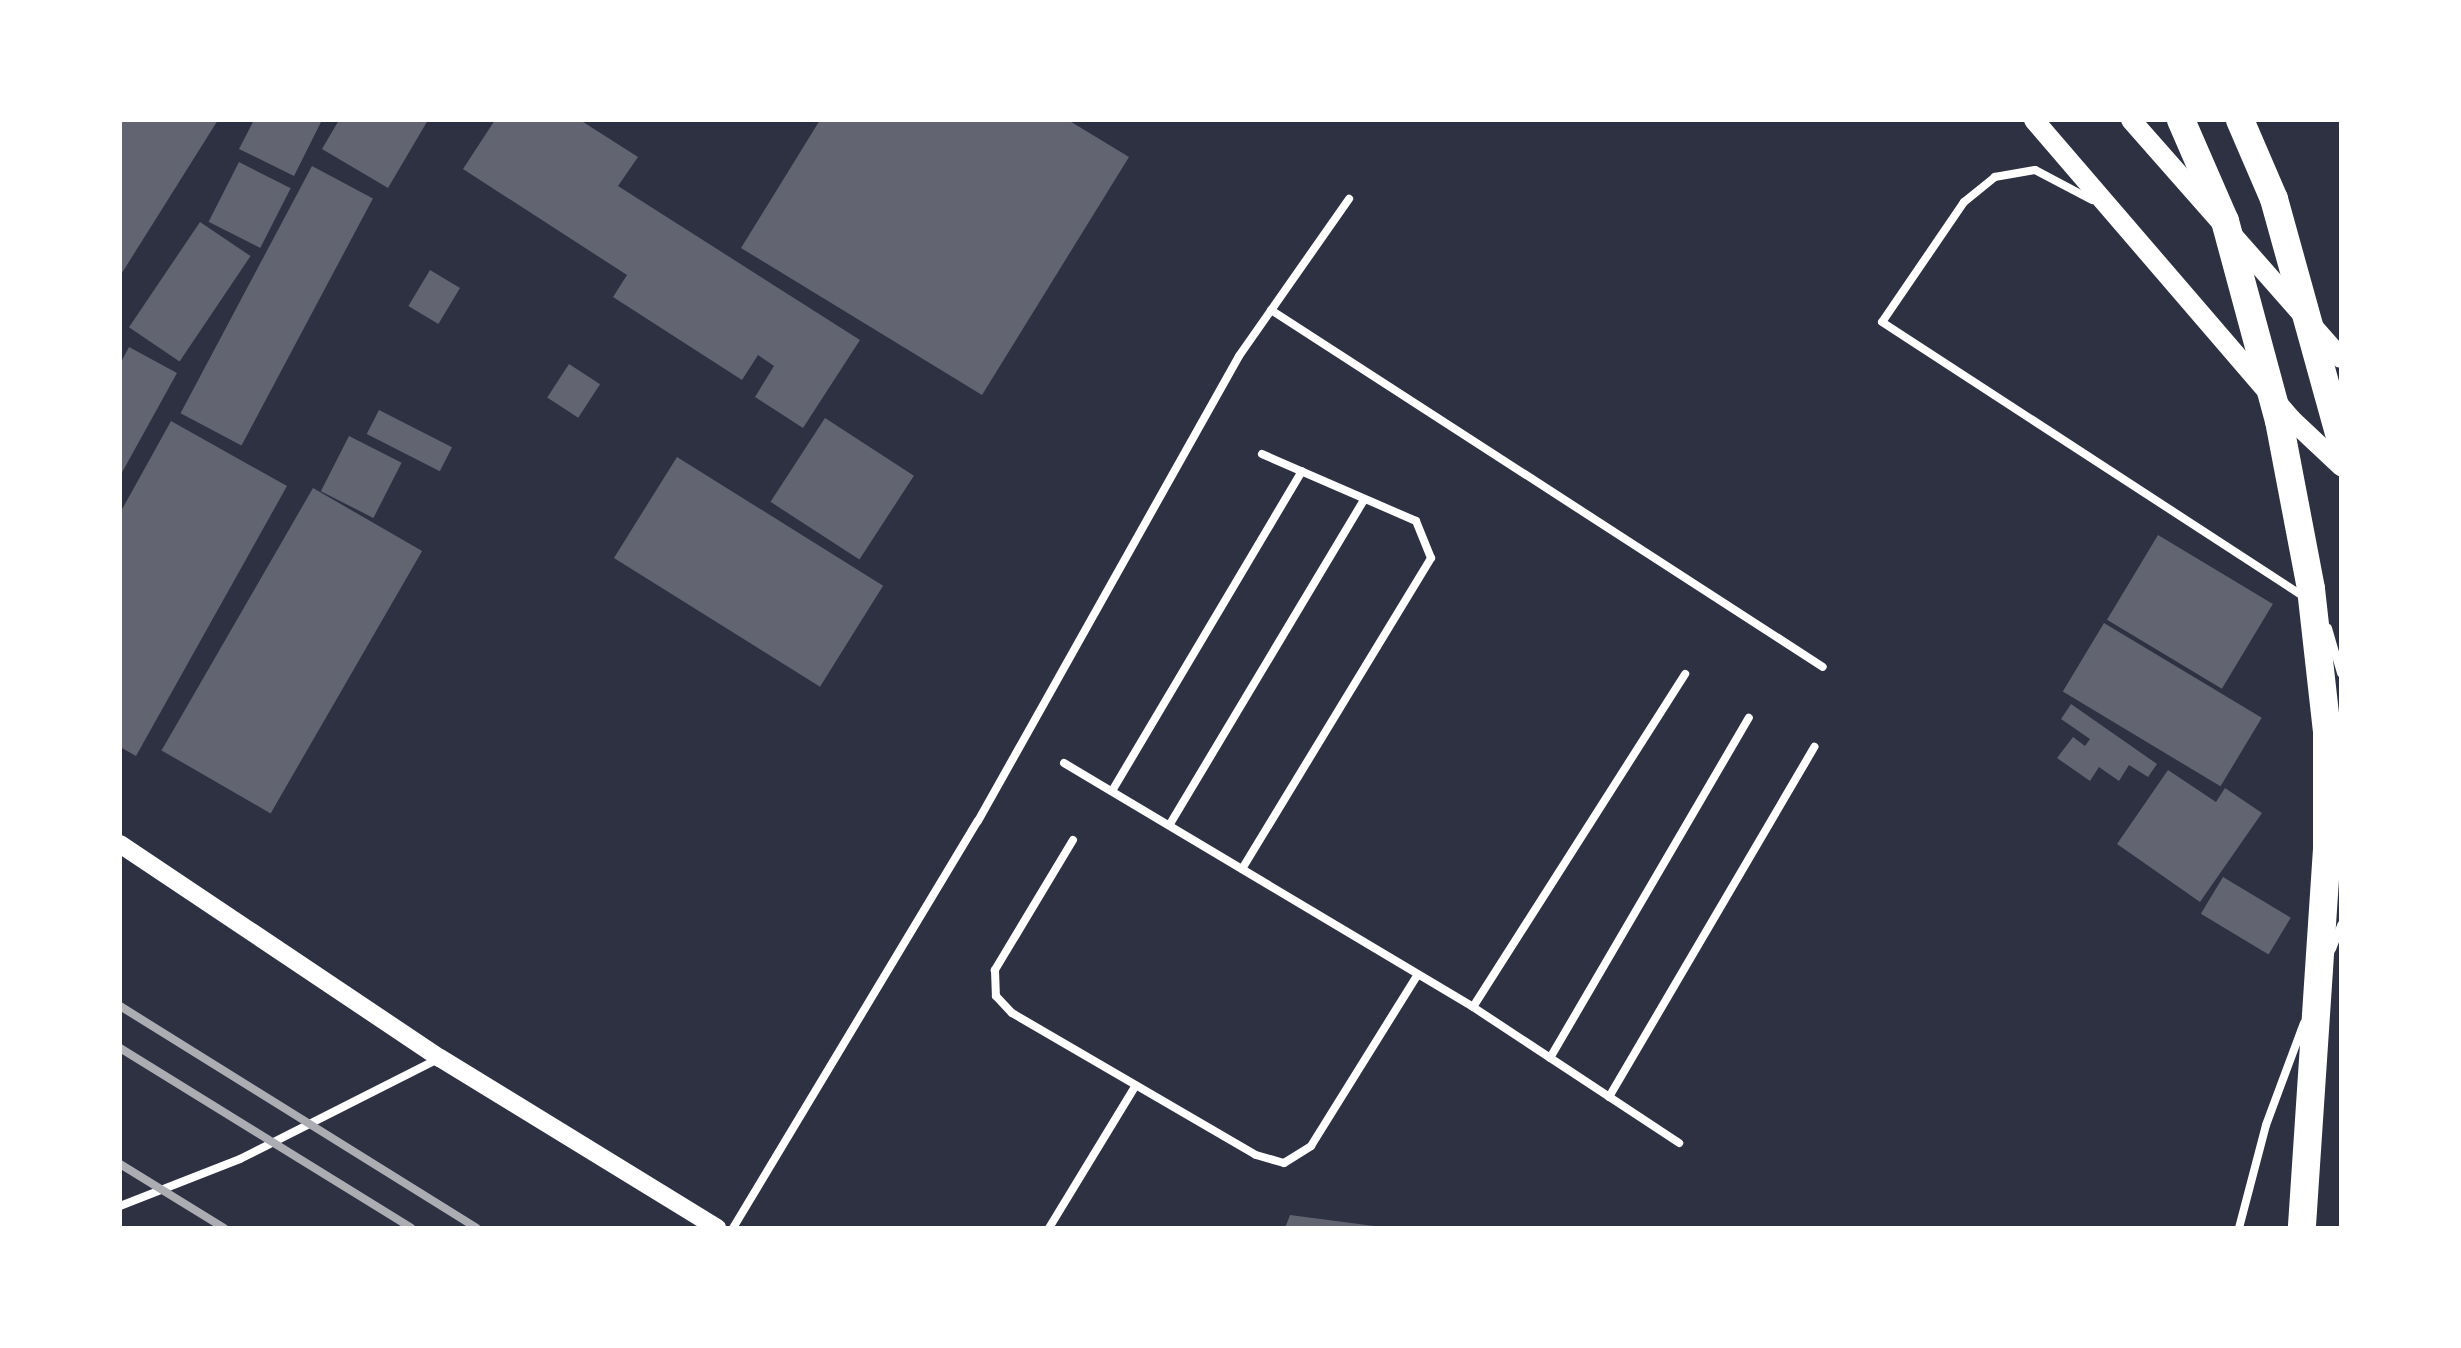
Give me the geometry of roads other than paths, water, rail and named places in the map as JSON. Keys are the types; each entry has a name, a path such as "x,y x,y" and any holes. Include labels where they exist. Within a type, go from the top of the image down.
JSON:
{"highway":[{"path":"2182,120 2225,221 2280,421 2311,589 2328,730 2327,849 2302,1228"},
{"path":"2240,120 2274,198 2338,454"}],"main road":[{"path":"2034,120 2291,420 2338,454"},
{"path":"2131,120 2341,358"}],"street":[{"path":"120,844 440,1058 717,1228"}],"lane":[{"path":"2105,206 2035,170 1994,177 1964,202 1882,322 2322,609 2341,672"},
{"path":"733,1228 978,822 1272,310 1349,200"},
{"path":"1272,310 1823,667"},
{"path":"1242,869 1431,558 1416,521 1262,454"},
{"path":"1112,791 1302,472"},
{"path":"1170,824 1363,501"},
{"path":"1473,1007 1685,674"},
{"path":"1550,1058 1749,718"},
{"path":"1609,1097 1814,747"},
{"path":"1064,763 1416,977 1473,1007 1678,1143"},
{"path":"1073,840 995,970 996,996 1012,1013 1256,1155 1284,1163 1311,1146 1416,977"},
{"path":"2240,1228 2266,1125 2341,925"},
{"path":"120,1206 240,1160 440,1058"},
{"path":"1048,1228 1136,1086"}],"railway":[{"path":"120,1006 476,1228"},
{"path":"120,1048 411,1228"},
{"path":"120,1164 224,1228"}]}
